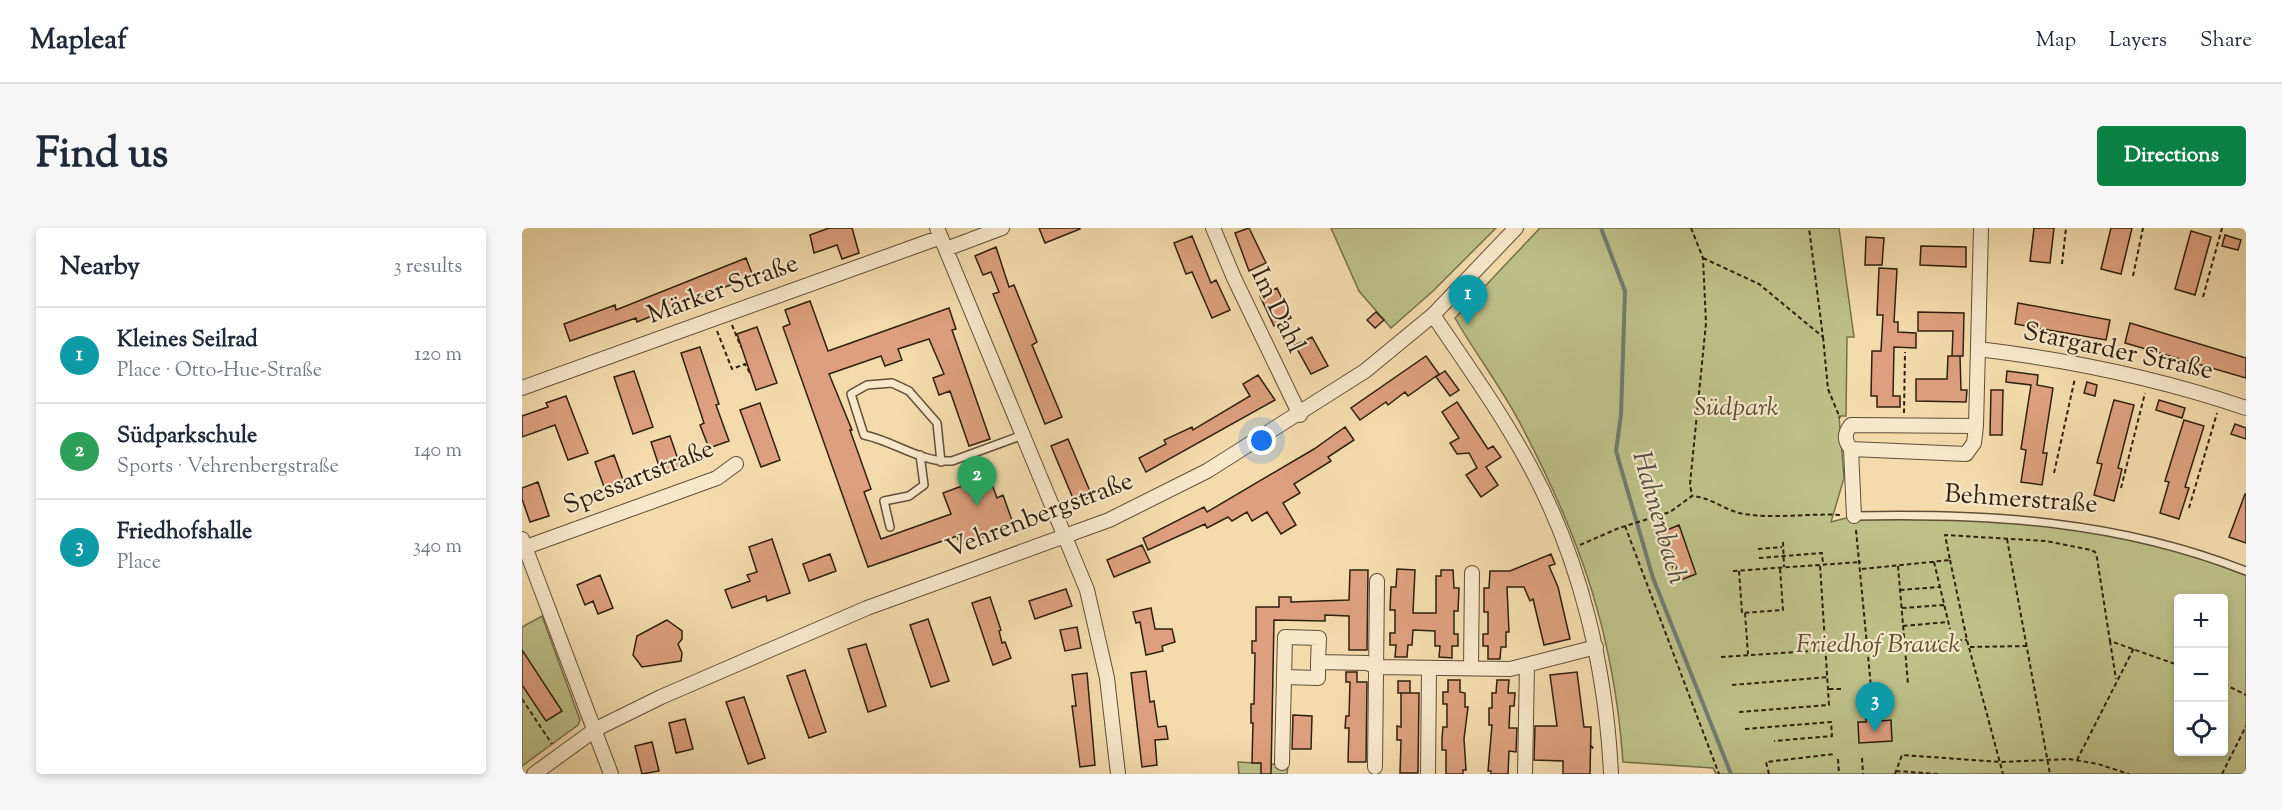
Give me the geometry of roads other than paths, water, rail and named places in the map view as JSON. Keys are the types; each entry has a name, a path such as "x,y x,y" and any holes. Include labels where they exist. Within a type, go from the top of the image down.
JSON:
{"street":[{"name":"Märker Straße","path":"522,388 941,238 1002,228"},
{"name":"Im Dahl","path":"1213,228 1234,278 1300,414"},
{"name":"Vehrenbergstraße","path":"534,774 596,729 661,697 867,608 1109,520 1207,471 1365,371 1433,315 1516,228"},
{"path":"1851,449 1965,454 1974,443 1981,228"},
{"path":"941,238 1087,590 1107,678 1118,774"},
{"path":"1433,315 1498,411 1531,468 1567,550 1596,647 1607,719 1611,774"},
{"name":"Stargarder Straße","path":"1978,350 2078,363 2149,379 2246,408"},
{"path":"1854,516 1851,449 1845,442 1846,432 1851,425 1976,426"},
{"name":"Spessartstraße","path":"524,543 717,478 736,465"},
{"path":"524,543 596,729 610,774"},
{"path":"1471,668 1472,573"},
{"path":"1375,767 1377,581"},
{"path":"1282,768 1284,677 1285,637 1319,639 1318,678 1284,677"},
{"path":"1318,662 1367,663 1377,667 1510,669 1596,647"},
{"path":"1525,774 1527,664"},
{"path":"1428,774 1429,668"}],"lane":[{"path":"941,462 937,423 909,391 892,383 867,385 851,394 864,435 880,438 941,462 952,461 1023,435"},
{"path":"890,526 884,501 909,496 924,485 920,455"},
{"name":"Behmerstraße","path":"1854,516 1986,518 2095,527 2180,547 2246,571"}],"waterway":[{"name":"Hahnenbach","path":"1601,228 1625,291 1621,415 1616,451 1653,578 1731,774"}],"place":[{"name":"Kleines Seilrad","path":"1468,325"},
{"name":"Südparkschule","path":"977,506"},
{"name":"Friedhofshalle","path":"1875,732"}],"park label":[{"name":"Südpark","path":"1736,408"},
{"name":"Friedhof Brauck","path":"1878,645"}]}
